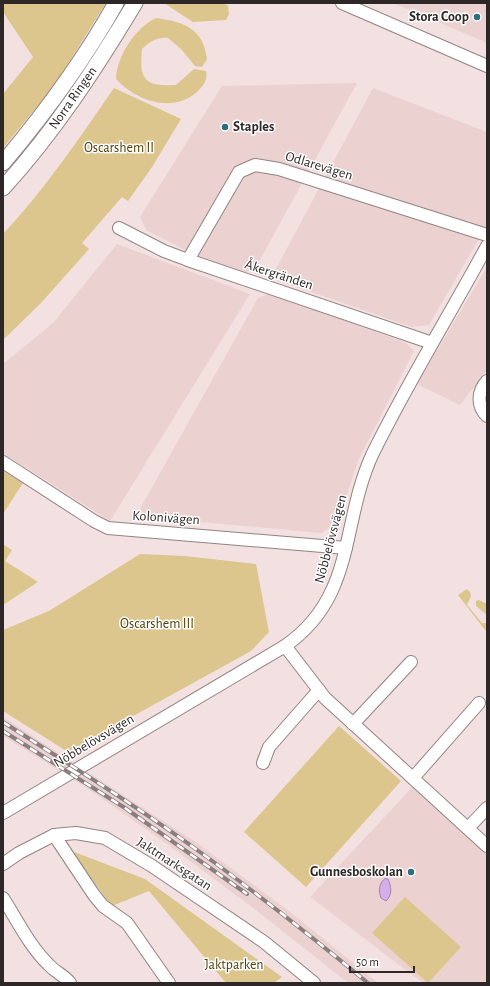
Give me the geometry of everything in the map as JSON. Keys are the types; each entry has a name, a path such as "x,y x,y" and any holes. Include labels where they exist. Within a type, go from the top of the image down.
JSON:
{"main road":[{"name":"Norra Ringen","path":"3,163 28,133 67,79 116,3"},
{"name":"Norra Ringen","path":"3,188 41,142 86,81 135,3"}],"street":[{"path":"342,3 487,66"},
{"name":"Odlarevägen","path":"188,260 239,172 255,165 284,170 487,235"},
{"name":"Åkergränden","path":"119,228 164,251 188,260 432,343"},
{"name":"Nöbbelövsvägen","path":"3,813 285,646 311,624 327,602 338,579 358,495 367,469 409,384 487,246"},
{"path":"487,381 479,398 480,406 487,416"},
{"name":"Kolonivägen","path":"3,462 94,521 108,528 346,548"},
{"path":"285,646 324,698 487,846"},
{"path":"353,724 411,662"},
{"path":"264,763 269,747 319,690"},
{"path":"413,778 479,703"},
{"path":"468,828 487,808"},
{"name":"Jaktmarksgatan","path":"3,864 19,853 54,835 76,833 105,838 152,866 264,942 314,983"},
{"path":"54,835 94,895 103,906 127,923 169,983"},
{"path":"3,898 42,957 50,967 64,975 70,983"}],"shaded area":[{"path":"393,3 487,3 487,43"},
{"path":"357,83 255,269 245,272 201,258 146,230 140,217 222,86"},
{"path":"373,88 487,132 487,225 429,325 412,327 271,278"},
{"path":"117,244 250,294 110,521 3,453 3,364 53,323"},
{"path":"487,267 487,370 460,405 417,384"},
{"path":"270,293 406,343 414,351 358,461 339,520 322,533 136,516 258,298"},
{"path":"3,717 197,843 289,911 378,983 348,983 256,910 167,844 84,786 3,736"},
{"name":"Gunnesboskolan","path":"417,782 487,846 487,983 423,983 310,897"},
{"path":"386,878 388,879 391,890 390,896 386,901 381,898 379,890 382,882"}],"green space":[{"path":"3,3 106,3 54,86 3,148 3,94 33,57 3,12"},
{"path":"164,3 224,3 228,6 229,14 226,20 193,22"},
{"path":"156,18 175,22 190,28 201,40 205,49 207,59 202,67 195,66 181,49 168,38 154,40 142,49 141,59 143,74 150,82 165,85 176,85 194,69 206,71 206,79 201,88 179,102 156,102 145,99 134,94 116,79 120,61 128,44 141,29"},
{"name":"Oscarshem II","path":"114,88 181,119 152,167 128,201 122,197 82,243 89,249 41,303 3,340 3,234 33,199 75,145"},
{"path":"3,471 23,483 3,514"},
{"path":"3,544 12,550 5,561 38,582 3,605"},
{"name":"Oscarshem III","path":"140,554 185,556 256,564 269,632 251,651 68,752 3,711 3,630 49,611"},
{"path":"467,589 471,596 467,605 482,623 487,623 487,629 485,630 458,595"},
{"path":"479,600 487,604 487,615 476,606 476,601"},
{"path":"339,726 401,781 306,887 244,832"},
{"name":"Jaktparken","path":"69,850 145,879 282,977 274,983 226,983 149,891 112,906"},
{"path":"405,897 461,947 428,983 372,933"}],"railway":[{"path":"3,722 123,799 193,847 282,914 368,983"},
{"path":"3,731 125,808 247,894"}],"place":[{"name":"Stora Coop","path":"477,17"},
{"name":"Staples","path":"225,127"},
{"name":"Gunnesboskolan","path":"411,872"}]}
